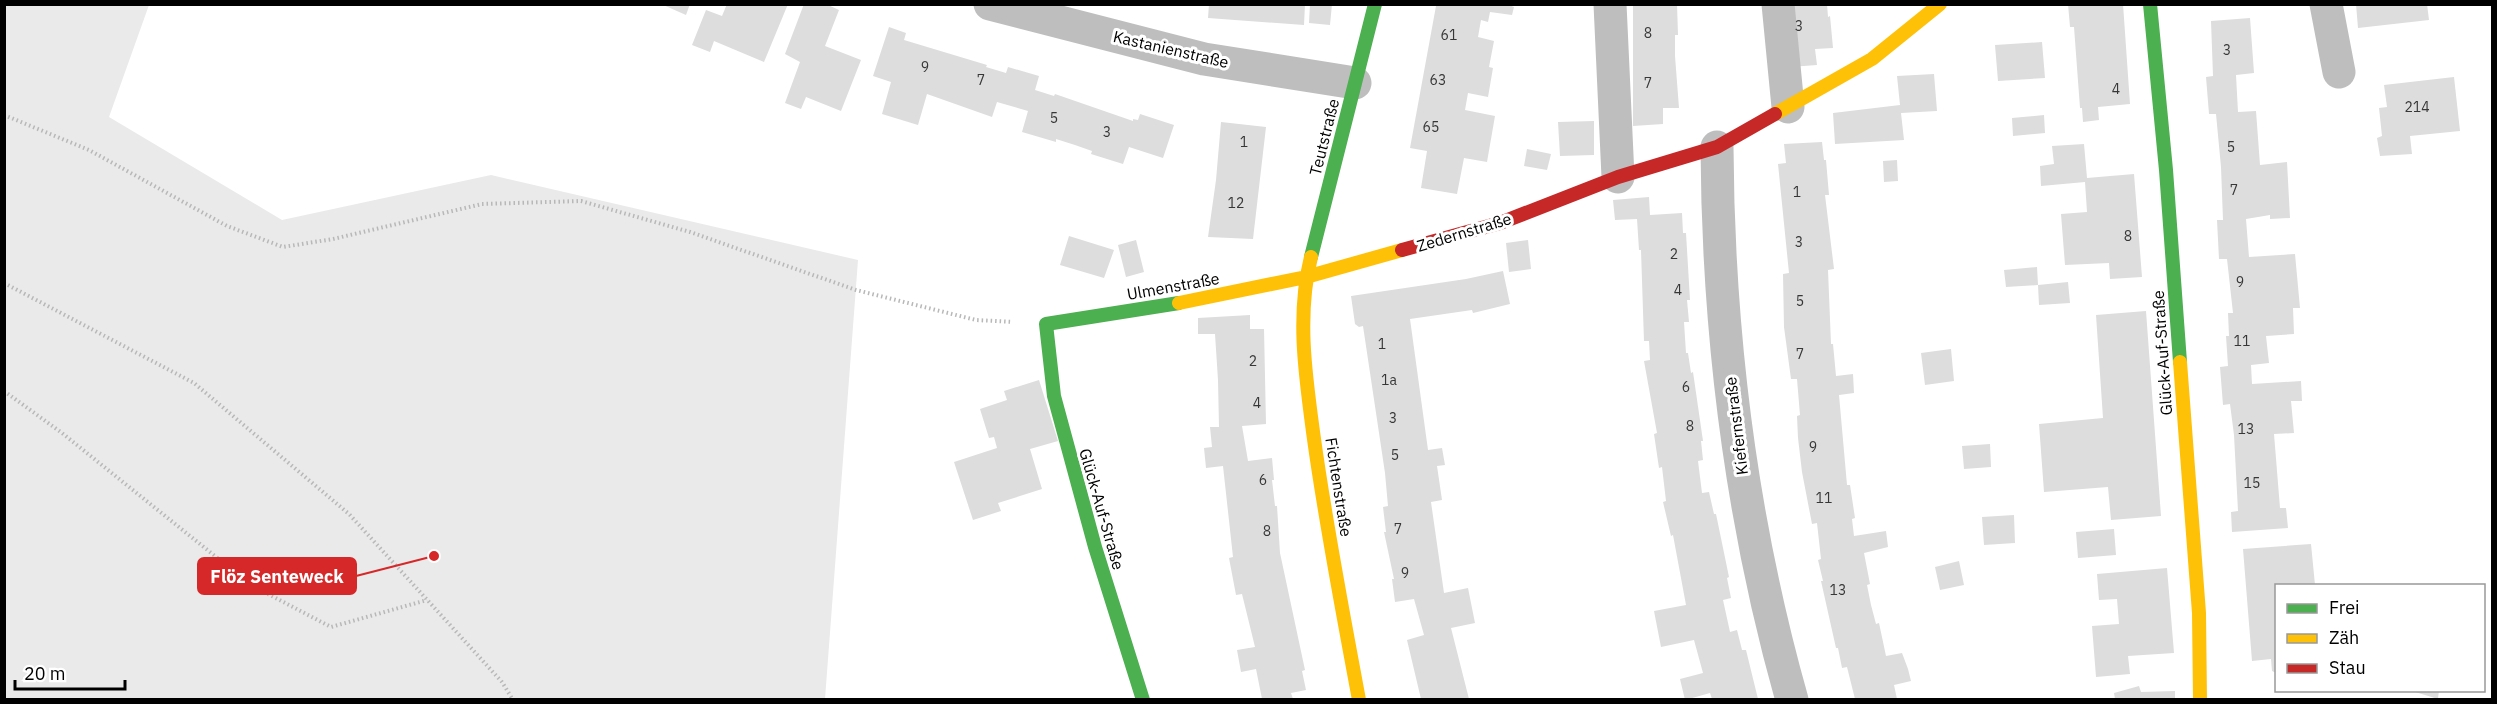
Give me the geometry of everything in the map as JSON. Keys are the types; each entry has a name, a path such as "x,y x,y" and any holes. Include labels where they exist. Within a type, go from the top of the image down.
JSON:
{"street":[{"name":"Kastanienstraße","path":"990,4 1204,59 1355,83"},
{"name":"Teutstraße","path":"1306,277 1375,4"},
{"path":"1610,4 1618,177"},
{"path":"1778,4 1788,107"},
{"name":"Glück-Auf-Straße","path":"2150,4 2166,170 2199,613 2200,699"},
{"path":"2326,4 2339,72"},
{"name":"Zedernstraße","path":"1306,277 1500,223 1618,177 1717,147 1872,59 1929,9"},
{"name":"Kiefernstraße","path":"1717,147 1718,226 1724,324 1743,483 1772,627 1792,699"},
{"name":"Ulmenstraße","path":"1046,324 1174,304 1306,277"},
{"name":"Fichtenstraße","path":"1306,277 1303,356 1323,497 1359,699"},
{"name":"Glück-Auf-Straße","path":"1046,324 1054,396 1095,547 1143,699"}],"path":[{"path":"4,115 89,150 227,226 283,247 333,239 482,204 581,201 690,232 856,290 975,320 1046,324"},
{"path":"4,283 194,383 349,514 502,682 513,699"},
{"path":"4,391 62,433 250,585 331,627 428,600"}],"shaded area":[{"path":"4,5 149,5 109,117 282,220 491,175 858,260 825,699 5,699"}],"building":[{"path":"661,4 690,4 686,15"},
{"path":"727,4 788,4 764,62 714,41 710,52 692,45 706,10 722,16"},
{"path":"804,4 826,4 839,10 825,46 861,60 841,111 806,97 801,109 785,103 800,62 785,54"},
{"path":"1209,4 1305,4 1304,25 1208,18"},
{"path":"1310,4 1332,4 1330,25 1309,23"},
{"path":"1438,4 1506,4 1514,7 1512,15 1490,12 1488,22 1481,20 1478,37 1494,41 1489,67 1493,68 1488,97 1468,93 1465,110 1495,116 1487,162 1464,158 1457,194 1421,188 1427,151 1410,148"},
{"path":"1633,4 1677,4 1678,35 1675,35 1675,56 1679,108 1663,108 1663,124 1633,126"},
{"path":"1784,4 1827,4 1833,48 1815,49 1817,65 1790,67"},
{"path":"2068,4 2123,4 2130,104 2098,107 2099,120 2083,122 2074,27 2070,27"},
{"path":"2356,4 2427,4 2429,20 2358,28"},
{"path":"2250,18 2254,73 2236,75 2238,112 2256,111 2260,165 2287,162 2290,218 2270,219 2270,215 2246,219 2249,257 2295,254 2300,308 2293,308 2294,334 2266,336 2269,363 2251,365 2252,384 2301,381 2302,401 2291,401 2294,433 2274,434 2280,508 2286,508 2288,528 2232,532 2231,512 2238,511 2234,435 2230,404 2223,405 2220,367 2228,366 2226,336 2229,336 2228,313 2233,313 2227,259 2219,259 2217,220 2223,220 2221,167 2216,114 2209,114 2206,77 2213,76 2211,21"},
{"path":"889,27 906,33 904,40 987,65 986,67 1006,73 1008,67 1039,76 1035,90 1054,96 1055,94 1133,121 1133,119 1138,120 1140,114 1174,125 1163,158 1129,147 1123,164 1091,154 1092,151 1075,145 1022,132 1028,111 997,102 992,117 927,94 918,125 882,114 891,82 873,76"},
{"path":"2042,42 2045,78 1998,81 1995,45"},
{"path":"1934,74 1937,111 1901,113 1904,140 1835,144 1833,113 1900,105 1897,76"},
{"path":"2454,77 2460,131 2410,136 2412,154 2380,156 2377,138 2382,136 2379,108 2387,107 2384,85"},
{"path":"2044,115 2045,133 2013,136 2012,118"},
{"path":"1594,121 1594,155 1560,156 1558,122"},
{"path":"1221,122 1266,127 1253,239 1208,237"},
{"path":"1822,142 1824,160 1826,160 1829,195 1825,195 1834,269 1828,270 1831,344 1833,344 1836,376 1853,374 1854,393 1839,395 1847,485 1850,485 1855,518 1852,519 1854,536 1886,531 1888,547 1864,553 1870,584 1867,585 1871,605 1876,624 1879,623 1886,656 1902,653 1911,681 1894,685 1897,699 1855,699 1847,667 1842,668 1821,581 1823,581 1818,560 1821,559 1817,523 1812,524 1802,472 1798,438 1797,416 1800,415 1797,379 1791,379 1784,327 1783,274 1789,273 1778,164 1786,163 1784,144"},
{"path":"2084,144 2087,178 2134,174 2142,277 2110,279 2109,263 2065,265 2061,214 2087,212 2085,182 2041,186 2040,166 2054,164 2052,146"},
{"path":"1527,149 1551,154 1547,170 1524,166"},
{"path":"1897,160 1898,181 1884,182 1883,161"},
{"path":"1649,197 1650,215 1682,213 1683,233 1686,233 1690,300 1687,300 1689,322 1684,322 1686,353 1688,353 1691,373 1693,372 1703,441 1701,441 1703,460 1698,461 1702,493 1709,492 1729,577 1727,578 1731,598 1723,600 1730,632 1737,630 1742,650 1746,650 1758,699 1712,699 1710,693 1685,700 1680,679 1703,673 1694,640 1661,647 1654,611 1686,605 1673,535 1671,536 1663,502 1666,501 1662,467 1659,468 1654,434 1657,433 1644,361 1650,360 1649,341 1644,341 1641,250 1639,250 1637,219 1615,220 1613,200"},
{"path":"1069,236 1114,250 1104,278 1060,265"},
{"path":"1136,240 1144,272 1126,277 1118,245"},
{"path":"1528,240 1531,269 1509,272 1506,243"},
{"path":"2037,267 2038,285 2006,287 2004,270"},
{"path":"1503,271 1510,304 1473,313 1472,310 1410,319 1428,450 1442,448 1445,465 1437,466 1442,500 1431,502 1444,593 1468,588 1475,623 1451,628 1469,699 1421,699 1407,640 1424,635 1414,599 1395,602 1392,579 1394,579 1384,532 1386,532 1383,507 1388,506 1385,473 1363,326 1359,327 1355,324 1351,296 1466,279"},
{"path":"2068,282 2070,303 2039,305 2038,285"},
{"path":"2146,311 2161,516 2111,520 2108,487 2044,492 2039,424 2103,418 2096,315"},
{"path":"1250,315 1250,329 1264,329 1266,424 1242,426 1248,461 1272,458 1274,480 1272,480 1275,506 1277,506 1280,553 1305,670 1302,671 1306,690 1291,693 1293,699 1262,699 1256,669 1241,672 1237,650 1255,647 1242,594 1236,595 1229,558 1233,557 1223,466 1206,468 1204,448 1212,447 1210,427 1219,427 1218,380 1215,334 1198,334 1198,318"},
{"path":"1951,349 1954,381 1925,385 1921,353"},
{"path":"1039,380 1058,441 1030,449 1042,489 998,503 1001,511 973,520 954,462 997,448 994,437 989,438 980,409 1007,400 1004,391"},
{"path":"1990,444 1991,467 1964,469 1962,446"},
{"path":"2014,515 2015,543 1984,545 1982,517"},
{"path":"2114,529 2116,555 2078,558 2076,532"},
{"path":"2311,544 2315,584 2275,584 2275,672 2272,671 2271,659 2252,661 2243,549"},
{"path":"1959,561 1964,585 1940,590 1935,567"},
{"path":"2167,568 2174,653 2128,656 2130,674 2096,677 2092,626 2119,624 2117,599 2099,600 2097,574"},
{"path":"2139,686 2141,692 2175,691 2175,699 2115,699 2114,693"},
{"path":"2415,692 2439,692 2438,699"}],"traffic: fast":[{"path":"1311,257 1375,4"},
{"path":"2150,4 2166,170 2180,362"},
{"path":"1143,700 1095,547 1054,396 1046,324 1179,303"}],"traffic: slow":[{"path":"1775,114 1872,59 1940,4"},
{"path":"1179,303 1306,277 1402,250"},
{"path":"1311,257 1306,280 1303,325 1308,394 1324,504 1359,700"},
{"path":"2180,362 2199,613 2200,700"}],"traffic: jam":[{"path":"1402,250 1500,223 1618,177 1717,147 1775,114"}],"place":[{"name":"Flöz Senteweck","path":"434,556"}]}
